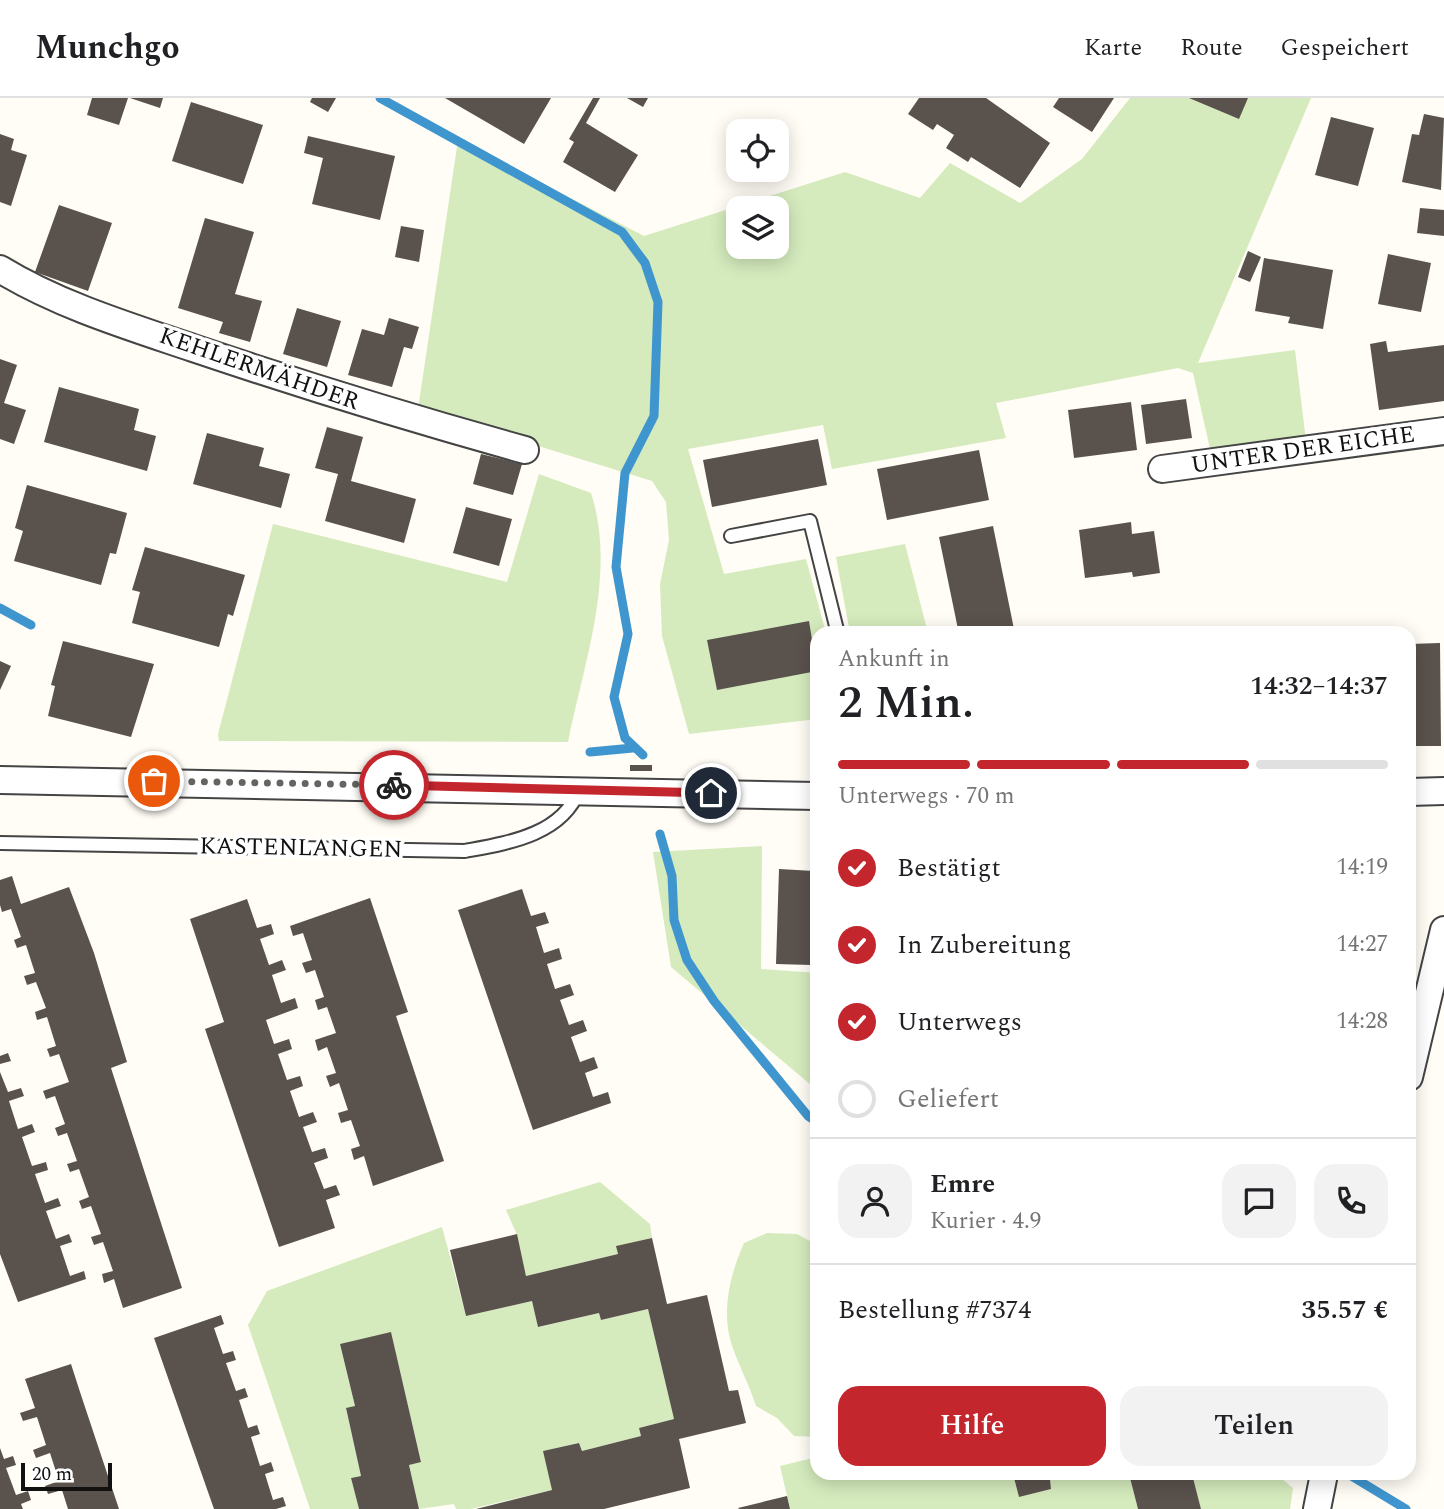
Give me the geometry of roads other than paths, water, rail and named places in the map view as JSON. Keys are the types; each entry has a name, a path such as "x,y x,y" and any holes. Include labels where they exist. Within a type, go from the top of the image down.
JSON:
{"street":[{"name":"KEHLERMÄHDER","path":"0,269 27,286 167,339 354,402 525,450"},
{"name":"UNTER DER EICHE","path":"1162,469 1444,431"},
{"path":"0,780 810,796"},
{"path":"1416,792 1444,791"},
{"path":"1416,1048 1444,930"},
{"path":"1317,1509 1323,1480"}],"lane":[{"path":"731,536 810,521 836,626"},
{"name":"KASTENLANGEN","path":"0,843 465,851 538,833 563,815 574,803 579,790"}],"waterway":[{"path":"380,98 622,232 645,263 658,302 654,416 625,473 616,567 628,634 614,697 625,738 643,755"},
{"path":"0,608 31,625"},
{"path":"590,752 633,748"},
{"path":"660,834 672,876 674,920 687,960 714,1001 810,1117"},
{"path":"1358,1480 1406,1509"}]}
